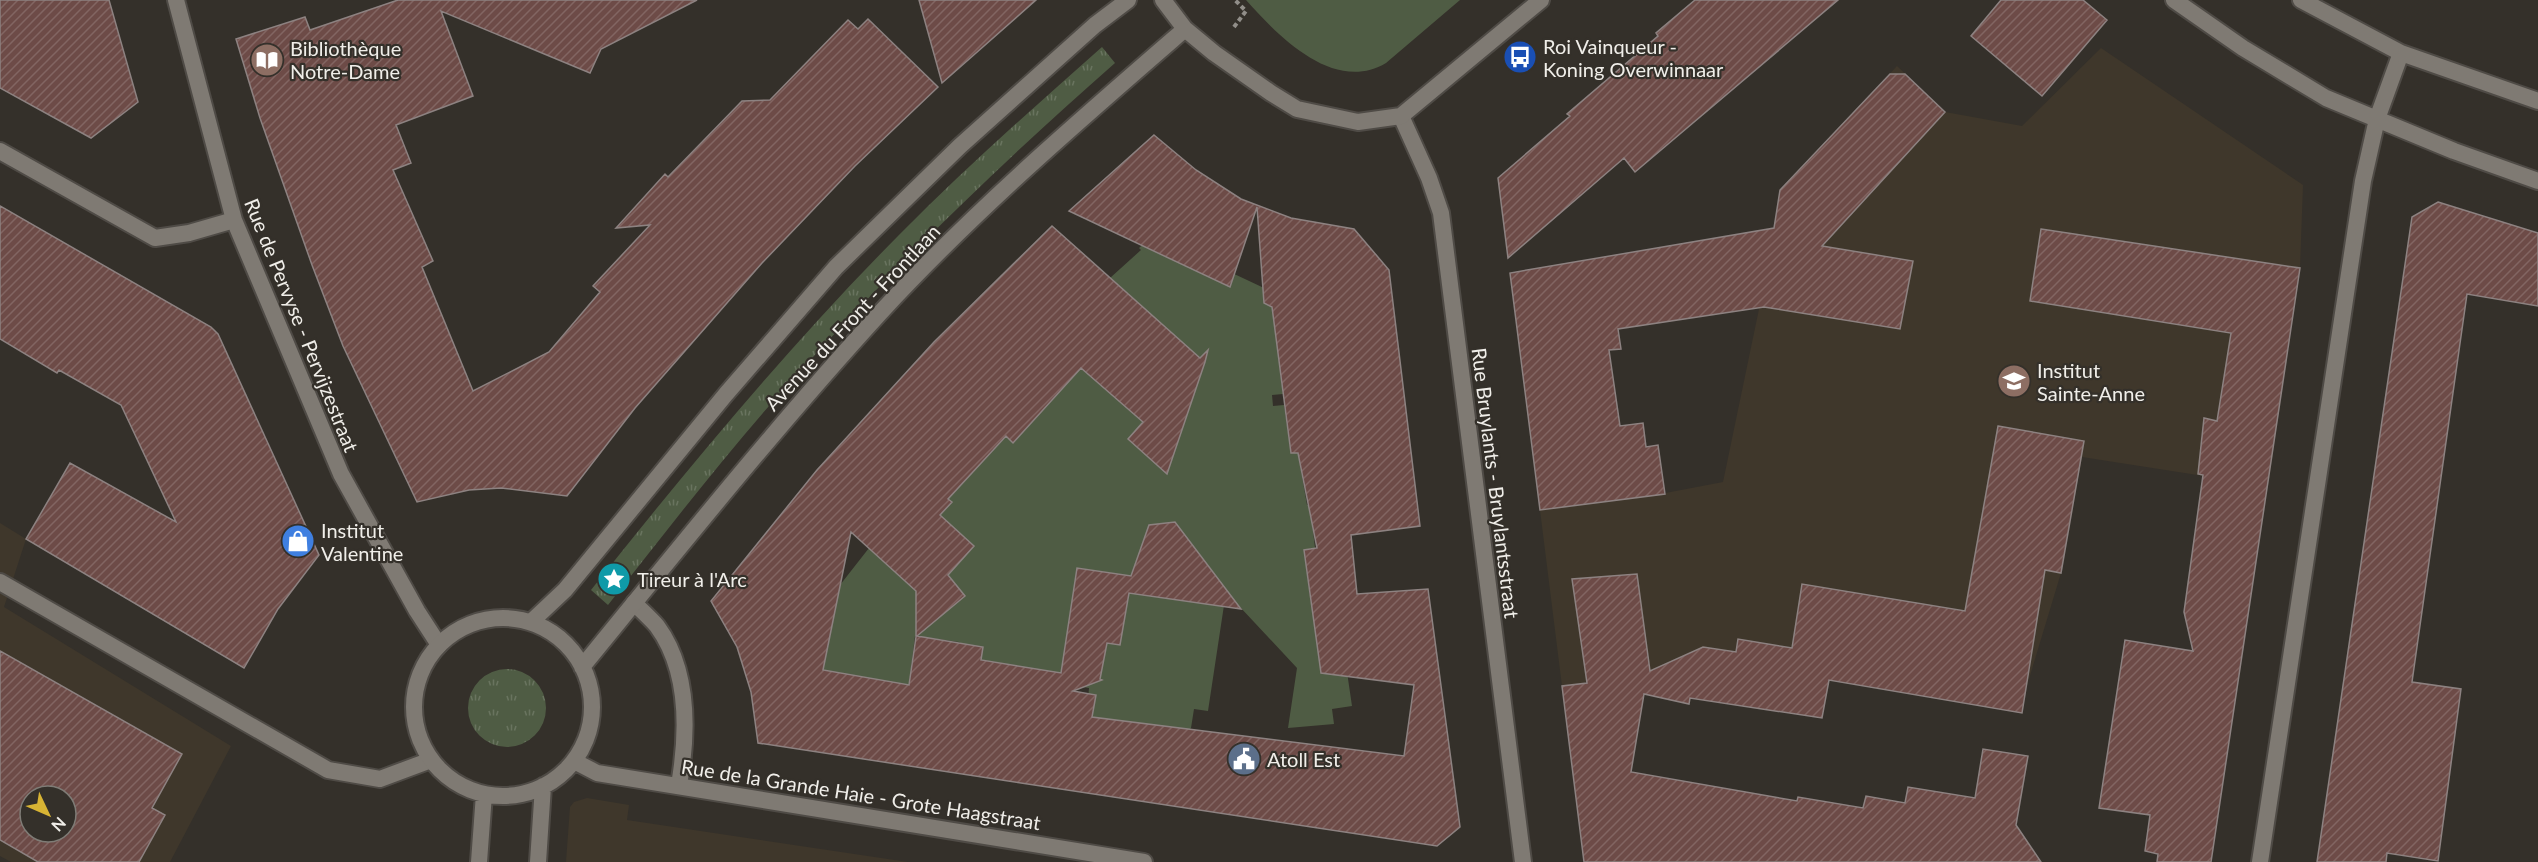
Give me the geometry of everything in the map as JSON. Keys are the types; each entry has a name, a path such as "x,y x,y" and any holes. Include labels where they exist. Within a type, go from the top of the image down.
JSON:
{"street":[{"name":"Rue de Pervyse - Pervijzestraat","path":"176,0 234,220 341,474 417,611 439,645"},
{"name":"Avenue du Front - Frontlaan","path":"531,622 566,590 726,394 836,267 960,146 1095,25 1128,0"},
{"path":"1163,0 1185,29 1214,53 1297,109 1358,122 1401,116 1541,0"},
{"path":"2174,0 2243,48 2326,98 2454,151 2538,181"},
{"path":"2301,0 2401,53 2538,101"},
{"name":"Avenue du Front - Frontlaan","path":"582,667 755,453 881,311 998,194 1185,29"},
{"path":"2259,862 2363,181 2377,119 2401,53"},
{"name":"Rue Bruylants - Bruylantsstraat","path":"1401,116 1429,178 1441,213 1523,862"},
{"path":"0,151 155,238 189,233 234,220"},
{"path":"0,582 328,770 380,779 431,760"},
{"path":"634,603 657,627 675,662 683,702 686,738 679,785"},
{"path":"507,618 531,622 561,639 582,667 589,686 590,724 584,744 574,761 560,776 543,786 514,796 484,794 454,781 431,760 422,744 414,710 420,674 439,645 459,630 482,621 507,618"},
{"name":"Rue de la Grande Haie - Grote Haagstraat","path":"574,761 597,773 1144,862"},
{"path":"538,862 543,786"},
{"path":"478,862 484,794"}],"path":[{"path":"1231,31 1246,12 1235,0"}],"shaded area":[{"name":"Institut Sainte-Anne","path":"2101,48 2303,185 2300,268 2268,486 2082,457 2061,573 2026,689 1971,680 1829,680 1822,718 1690,697 1689,704 1596,681 1562,686 1540,510 1655,495 1723,482 1785,184 1897,66 1945,112 2022,126"},
{"path":"0,523 26,539 4,607 231,746 170,862 11,862 0,856"},
{"path":"587,798 629,805 627,820 908,862 566,862 570,807 574,802"}],"green space":[{"path":"1246,0 1460,0 1386,63 1366,71 1347,71 1327,66 1308,57 1274,29"},
{"path":"1102,47 1115,63 949,217 830,338 744,435 608,605 591,590 740,409 857,278 973,163"},
{"path":"1148,240 1230,272 1302,306 1278,353 1283,394 1272,395 1273,406 1284,405 1291,453 1298,453 1307,505 1310,505 1315,548 1304,550 1311,603 1347,672 1352,706 1332,709 1334,724 1288,728 1297,668 1226,592 1208,711 1194,709 1191,728 1179,738 1092,717 1087,710 1089,688 1000,674 1001,663 981,660 959,642 915,636 909,685 819,684 795,640 828,647 840,585 869,548 974,546 940,515 951,502 940,491 976,450 986,458 1006,436 1013,443 1066,384 1122,289 1110,278 1141,250 1139,248","holes":["1173,334 1204,362 1143,422 1158,350","1172,523 1129,593 1077,568 1131,576 1149,525"]},
{"path":"507,669 522,672 535,680 543,693 546,708 543,723 535,736 522,744 507,747 492,744 479,736 471,723 468,708 471,693 479,680 492,672"}],"building":[{"path":"0,0 109,0 138,102 91,138 0,88"},
{"path":"398,0 697,0 601,49 590,73 441,11 473,96 396,125 411,163 393,170 433,261 422,267 473,391 549,352 600,292 593,286 650,225 616,228 665,174 668,177 742,101 770,100 848,20 858,29 868,19 938,87 855,166 762,263 635,408 567,496 501,488 469,490 417,502 343,346 260,118 236,39 305,17 310,30"},
{"path":"919,0 1036,0 942,83"},
{"path":"1695,0 1838,0 1635,172 1624,158 1508,258 1498,178 1570,116 1567,114 1658,36 1656,33"},
{"path":"2001,0 2083,0 2107,20 2042,96 1971,36"},
{"path":"1890,74 1905,74 1945,112 1822,246 1913,261 1900,329 1764,307 1618,329 1621,349 1609,350 1620,426 1643,423 1646,447 1658,445 1665,494 1540,510 1510,273 1774,228 1780,190"},
{"path":"1154,135 1196,170 1241,199 1291,218 1354,229 1389,270 1420,526 1351,535 1357,594 1428,589 1460,827 1437,846 758,743 751,692 737,647 711,601 817,470 934,342 1052,226 1200,358 1208,350 1205,362 1167,474 1128,439 1143,422 1081,368 1013,443 1006,436 948,499 952,502 940,515 974,546 948,575 965,596 917,636 983,647 981,660 1061,673 1077,568 1131,576 1149,525 1175,522 1241,609 1129,593 1120,645 1107,643 1100,679 1102,680 1073,691 1096,695 1092,717 1404,756 1414,685 1321,673 1304,550 1317,548 1298,453 1291,453 1272,307 1264,303 1257,207 1230,287 1069,211","holes":["851,532 916,591 916,637 909,685 823,670"]},
{"path":"2438,202 2538,233 2538,306 2467,294 2412,682 2461,689 2438,861 2387,853 2386,862 2317,862 2412,217"},
{"path":"0,206 211,327 218,334 319,555 278,609 244,668 26,539 70,463 176,522 121,405 59,370 57,373 0,339"},
{"path":"2041,229 2300,268 2211,862 2157,862 2158,854 2145,851 2150,815 2099,808 2125,640 2193,651 2184,612 2203,475 2198,474 2204,418 2217,421 2231,333 2030,301"},
{"path":"1998,426 2084,441 2061,573 2045,570 2022,713 1829,680 1822,718 1690,698 1689,704 1644,694 1631,772 1797,801 1798,797 1863,808 1866,796 1905,803 1908,787 1975,798 1983,749 2028,756 2016,825 2041,862 1584,862 1562,686 1587,683 1572,579 1637,574 1650,671 1703,647 1736,652 1738,639 1792,648 1802,584 1965,611"},
{"path":"0,651 182,754 152,808 165,815 139,862 38,862 0,840"}],"place":[{"name":"Roi Vainqueur - Koning Overwinnaar","path":"1520,57"},
{"name":"Bibliothèque Notre-Dame","path":"267,60"},
{"name":"Institut Sainte-Anne","path":"2014,381"},
{"name":"Institut Valentine","path":"298,541"},
{"name":"Tireur à l'Arc","path":"614,579"},
{"name":"Atoll Est","path":"1244,759"}]}
